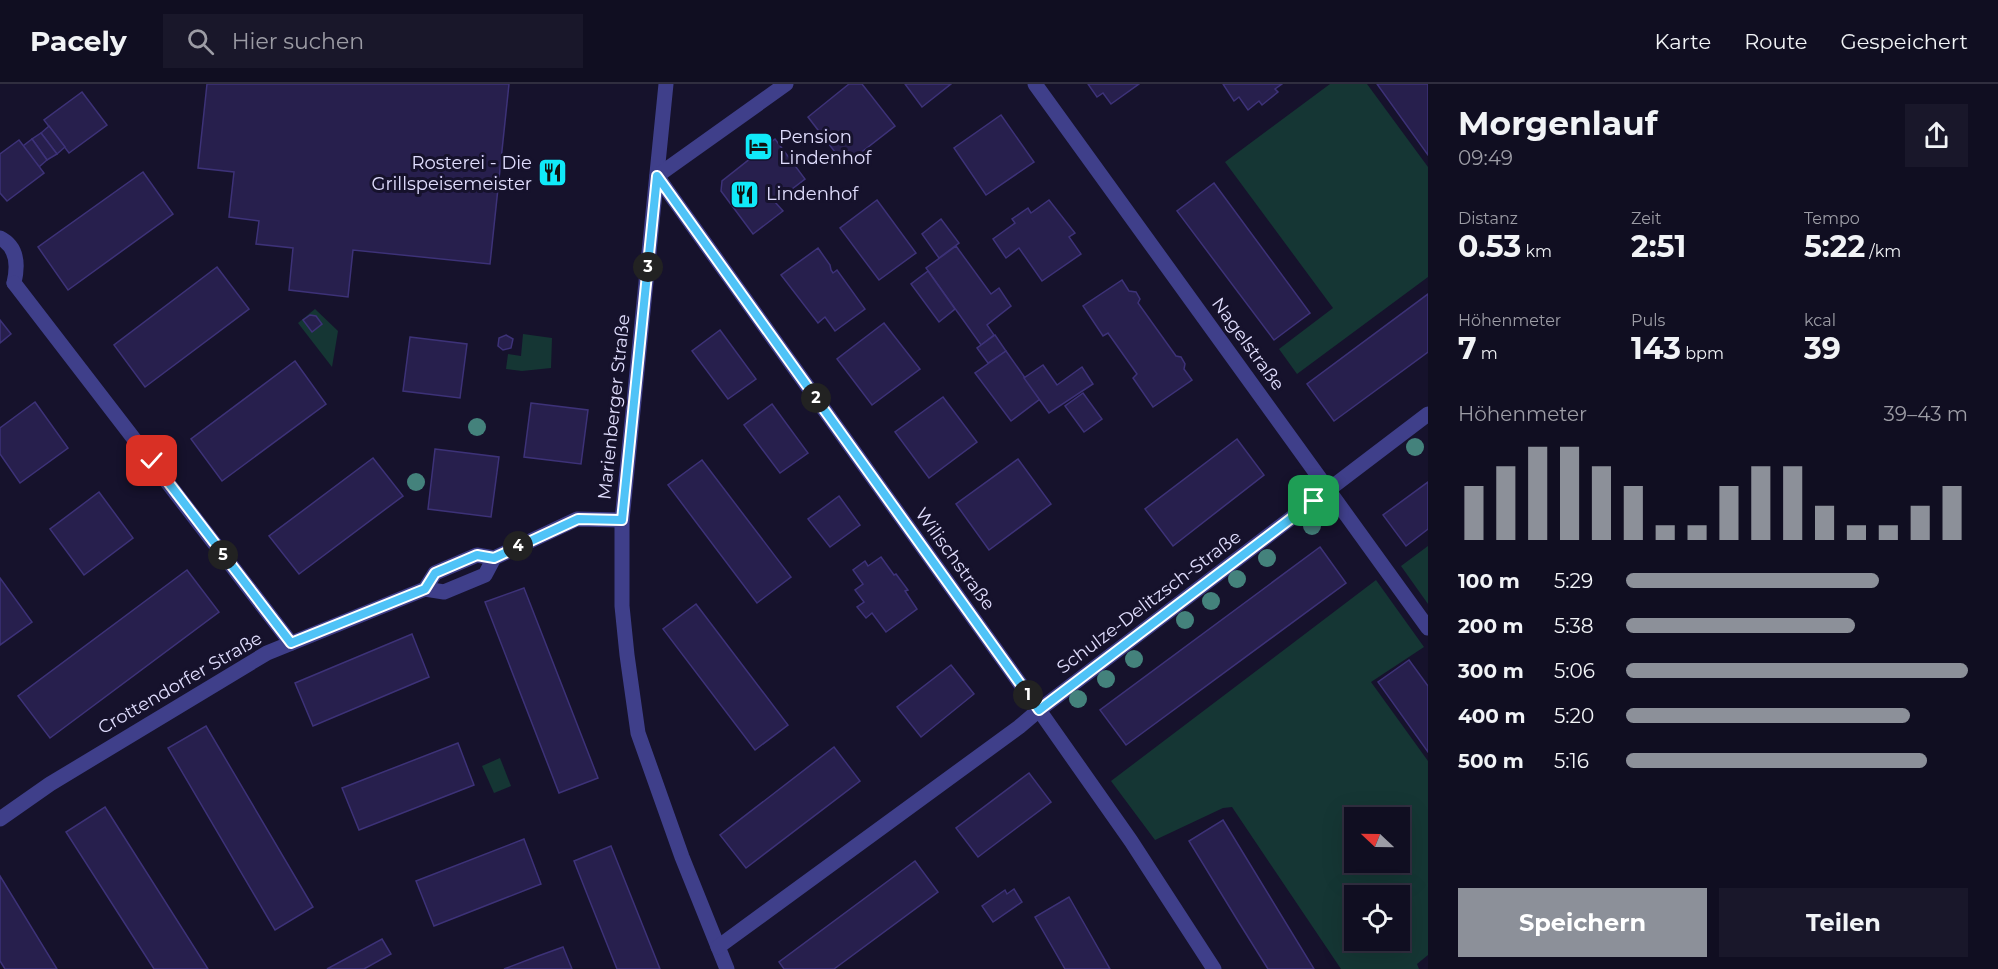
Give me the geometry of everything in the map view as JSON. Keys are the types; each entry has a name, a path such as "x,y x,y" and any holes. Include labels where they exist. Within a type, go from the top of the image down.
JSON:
{"street":[{"name":"Marienberger Straße","path":"666,84 622,520 622,606 638,733 678,848 727,969"},
{"path":"657,176 786,84"},
{"name":"Nagelstraße","path":"1035,84 1428,628"},
{"name":"Wilischstraße","path":"657,176 1039,710 1131,841 1215,969"},
{"path":"0,238 7,242 15,252 17,268 7,283 291,643"},
{"name":"Schulze-Delitzsch-Straße","path":"718,947 1019,727 1428,414"},
{"name":"Crottendorfer Straße","path":"425,589 435,573 477,555 494,558 578,519 622,520"},
{"name":"Crottendorfer Straße","path":"0,819 50,784 141,727 267,653 425,589 444,592 485,575 494,558"}],"green space":[{"path":"1330,84 1367,84 1428,167 1428,277 1297,374 1279,349 1333,308 1225,162"},
{"path":"315,309 338,331 332,367 298,323"},
{"path":"523,334 552,338 551,368 522,371 506,369 508,354 521,356"},
{"path":"1428,546 1428,604 1401,566"},
{"path":"1376,580 1424,647 1371,682 1428,761 1428,955 1417,964 1419,969 1341,969 1232,807 1223,808 1155,840 1111,781"},
{"path":"500,758 511,786 494,793 482,766"}],"building":[{"path":"207,84 509,84 490,264 353,250 348,297 289,290 293,248 256,244 259,221 229,217 234,172 198,168"},
{"path":"849,84 862,84 895,126 845,165 808,117"},
{"path":"905,84 951,84 922,107"},
{"path":"1088,84 1139,84 1111,104 1103,93 1097,97"},
{"path":"1223,84 1282,84 1275,89 1278,92 1262,105 1259,101 1248,110 1239,97 1234,101"},
{"path":"1377,84 1428,84 1428,155"},
{"path":"82,92 107,125 69,153 44,120"},
{"path":"1001,115 1034,162 986,195 954,148"},
{"path":"49,126 65,147 57,154 41,133"},
{"path":"41,133 57,154 47,160 32,139"},
{"path":"32,139 47,160 39,167 23,146"},
{"path":"775,139 805,179 775,202 783,211 753,234 721,191 722,181"},
{"path":"19,140 44,173 7,201 0,193 0,154"},
{"path":"143,172 173,214 68,290 38,247"},
{"path":"1214,183 1310,313 1274,340 1177,211"},
{"path":"877,200 916,253 879,280 840,228"},
{"path":"1049,200 1075,233 1069,237 1081,254 1042,281 1019,248 1006,258 993,239 1015,223 1012,219 1028,208 1031,213"},
{"path":"941,219 959,243 939,258 922,234"},
{"path":"956,246 991,294 999,288 1011,306 987,325 994,335 981,345 926,268"},
{"path":"818,248 833,273 837,270 865,309 835,331 825,317 818,323 781,275"},
{"path":"217,267 249,309 145,387 114,345"},
{"path":"928,271 955,309 939,322 911,284"},
{"path":"1122,280 1129,291 1136,292 1140,299 1138,303 1176,356 1181,357 1185,364 1184,369 1192,380 1153,407 1133,378 1137,374 1108,333 1103,336 1083,306"},
{"path":"1428,294 1428,352 1334,421 1307,384"},
{"path":"310,315 316,316 322,324 312,332 303,320"},
{"path":"0,320 11,334 0,343"},
{"path":"884,323 920,369 872,405 837,359"},
{"path":"720,330 756,379 728,399 692,351"},
{"path":"506,335 513,339 511,348 503,350 498,346 499,338"},
{"path":"995,335 1006,351 988,363 977,348"},
{"path":"410,337 467,344 460,398 403,391"},
{"path":"1006,351 1040,399 1011,421 975,373"},
{"path":"295,361 326,404 222,481 191,439"},
{"path":"1043,365 1057,385 1082,367 1093,384 1049,413 1024,378"},
{"path":"1083,393 1102,419 1084,432 1065,406"},
{"path":"943,397 977,442 929,478 895,432"},
{"path":"35,402 68,448 20,483 0,454 0,428"},
{"path":"531,403 588,410 581,464 524,457"},
{"path":"772,404 808,453 780,473 744,425"},
{"path":"1237,439 1264,475 1173,546 1145,509"},
{"path":"435,449 499,457 491,517 428,509"},
{"path":"373,458 403,496 299,574 269,536"},
{"path":"1018,459 1051,504 989,550 956,504"},
{"path":"702,460 791,577 757,603 668,485"},
{"path":"1428,482 1428,529 1406,546 1383,515"},
{"path":"99,492 133,538 84,575 50,529"},
{"path":"839,496 860,525 830,547 808,519"},
{"path":"1320,547 1346,583 1126,745 1100,710"},
{"path":"881,557 908,590 905,591 917,609 886,632 872,613 866,618 857,607 864,602 855,590 863,584 853,570 865,561 868,566"},
{"path":"187,570 219,612 50,738 18,696"},
{"path":"0,578 32,622 0,645"},
{"path":"524,588 598,778 559,793 485,602"},
{"path":"696,604 788,725 755,750 663,629"},
{"path":"412,634 429,677 313,726 295,683"},
{"path":"1409,660 1428,686 1428,752 1378,682"},
{"path":"951,665 974,694 921,737 897,707"},
{"path":"206,726 313,907 275,930 168,748"},
{"path":"458,743 474,785 359,830 342,788"},
{"path":"834,747 860,781 746,868 720,835"},
{"path":"1029,773 1051,802 978,857 956,828"},
{"path":"105,807 208,969 154,969 66,832"},
{"path":"1223,820 1314,969 1268,969 1189,841"},
{"path":"524,839 541,884 434,926 416,881"},
{"path":"611,846 660,969 617,969 587,894 574,861"},
{"path":"915,861 938,892 834,969 784,969 779,962"},
{"path":"0,876 57,969 5,969 0,961"},
{"path":"1014,889 1022,902 993,922 982,906 1005,890 1007,894"},
{"path":"1069,897 1110,969 1065,969 1035,917"},
{"path":"382,939 391,954 364,969 327,969"},
{"path":"563,947 572,969 504,969 538,956"}],"place":[{"name":"Pension Lindenhof","path":"758,147"},
{"name":"Rosterei - Die Grillspeisemeister","path":"553,173"},
{"name":"Lindenhof","path":"745,194"}],"route":[{"path":"152,461 291,643 425,589 435,573 477,555 494,558 578,519 622,520 657,176 1039,710 1314,501"}]}
